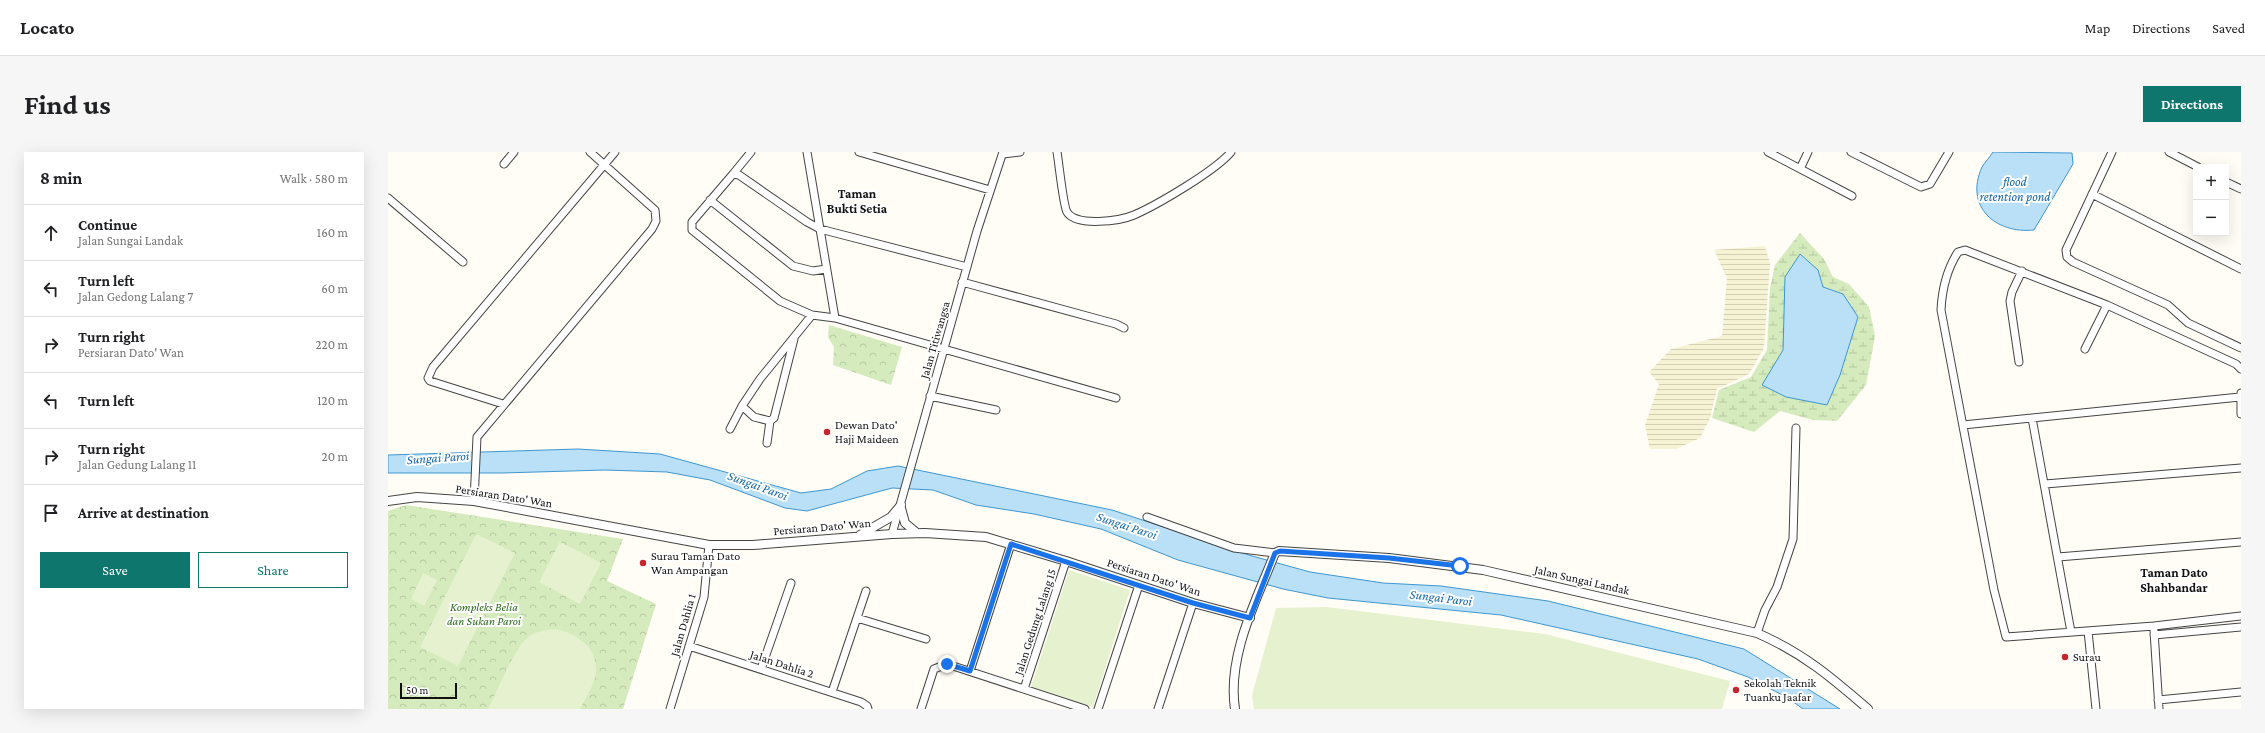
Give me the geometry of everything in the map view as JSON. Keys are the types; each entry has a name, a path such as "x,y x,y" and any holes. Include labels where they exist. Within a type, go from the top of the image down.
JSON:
{"street":[{"path":"504,164 514,152"},
{"path":"474,501 477,437 652,229 656,221 655,210 590,152"},
{"path":"504,404 430,381 428,378 429,374 438,361 615,152"},
{"path":"751,152 692,222 692,230 780,301 812,314 835,318 1116,398"},
{"path":"807,152 835,318"},
{"path":"859,152 990,190"},
{"path":"1003,153 1020,152"},
{"path":"1057,152 1068,212 1077,221 1089,222 1133,216 1198,179 1231,152"},
{"path":"1768,152 1852,196"},
{"path":"1800,169 1808,152"},
{"path":"1851,152 1920,187 1933,181 1948,152"},
{"path":"2112,152 2066,250 2067,257 2073,262 2168,305 2188,323 2241,348"},
{"path":"2169,152 2193,164"},
{"name":"Jalan Titiwangsa","path":"892,534 914,461 930,396 962,282 1003,153"},
{"path":"733,174 739,175 807,222 820,229 967,267"},
{"path":"2229,183 2241,189"},
{"path":"2092,194 2241,269"},
{"path":"388,198 463,262"},
{"path":"710,200 793,266 813,271 826,269"},
{"path":"2241,369 2236,364 2107,305 1965,250 1958,252 1953,260 1942,293 1941,310 2004,634 2010,638 2154,626 2241,616"},
{"path":"2019,362 2010,301 2012,292 2022,271"},
{"path":"962,282 1116,324 1124,328"},
{"path":"2085,349 2107,305"},
{"path":"730,429 742,406 760,379 794,339 812,314"},
{"path":"767,443 770,420 775,416 785,370 794,339"},
{"path":"1963,425 2240,395 2241,414"},
{"path":"930,396 996,410"},
{"path":"742,406 754,417 770,420"},
{"path":"2032,418 2071,632"},
{"path":"1757,633 1765,610 1777,587 1793,539 1796,428"},
{"path":"2045,484 2241,468"},
{"name":"Persiaran Dato' Wan","path":"388,501 417,497 474,501 709,545 753,545 857,536 917,533 986,537 1066,561 1193,603 1250,618"},
{"path":"901,506 905,523 917,533"},
{"path":"857,536 891,517 901,506"},
{"path":"1147,517 1234,548 1275,553 1250,618 1234,676 1235,709"},
{"path":"2058,557 2241,542"},
{"path":"970,671 1011,544"},
{"name":"Jalan Dahlia 1","path":"670,709 704,597 709,545"},
{"name":"Jalan Sungai Landak","path":"1275,553 1280,551 1344,555 1483,570 1757,633 1787,646 1816,666 1868,709"},
{"name":"Jalan Gedung Lalang 15","path":"1024,689 1066,561"},
{"path":"760,669 791,583"},
{"path":"1098,709 1139,585"},
{"path":"832,692 866,591"},
{"path":"1158,709 1193,603"},
{"path":"857,618 926,639"},
{"path":"2154,626 2159,709"},
{"path":"2154,635 2241,627"},
{"path":"2088,631 2096,709"},
{"name":"Jalan Dahlia 2","path":"689,646 832,692 868,707"},
{"path":"921,709 934,669 947,664 1085,709"},
{"path":"2158,700 2241,692"}],"shaded area":[{"path":"1765,246 1770,263 1764,348 1749,374 1717,389 1710,418 1700,438 1676,449 1650,449 1645,425 1659,384 1649,372 1671,349 1722,336 1727,278 1714,250"}],"green space":[{"path":"1800,233 1824,259 1833,277 1849,284 1869,307 1875,336 1866,385 1837,421 1813,420 1780,411 1754,432 1712,418 1719,390 1751,377 1767,350 1770,288 1775,265"},
{"path":"829,325 902,347 891,385 833,365 834,347 828,337"},
{"name":"Kompleks Belia dan Sukan Paroi","path":"406,505 623,539 607,581 656,604 623,709 388,709 388,511"},
{"path":"476,534 515,553 458,666 420,647"},
{"path":"560,542 601,563 580,604 539,582"},
{"path":"1069,570 1130,590 1093,707 1031,687"},
{"path":"423,573 437,580 424,606 411,599"},
{"path":"1327,607 1545,634 1730,681 1722,709 1254,709 1252,695 1276,608"},
{"path":"557,629 571,634 583,642 592,653 595,660 595,679 580,709 488,709 511,661 527,638 541,631"}],"water":[{"name":"flood retention pond","path":"1993,152 2072,153 2073,164 2034,230 2020,230 2007,227 1996,222 1987,215 1981,206 1977,194 1978,181 1982,167"},
{"path":"1800,254 1818,270 1823,287 1843,294 1858,317 1840,375 1827,405 1786,397 1762,385 1783,350 1785,277"},
{"name":"Sungai Paroi","path":"578,449 660,454 801,493 831,489 867,471 898,466 1112,510 1252,556 1310,572 1383,583 1441,586 1548,601 1744,649 1840,709 1803,709 1788,698 1748,677 1698,659 1501,615 1328,598 1283,589 1178,560 1101,529 1034,514 976,505 933,490 892,488 807,511 785,508 710,480 667,472 605,470 502,473 388,473 388,455"}],"place":[{"name":"Dewan Dato' Haji Maideen","path":"827,432"},
{"name":"Surau Taman Dato Wan Ampangan","path":"643,563"},
{"name":"Surau","path":"2065,657"},
{"name":"Sekolah Teknik Tuanku Jaafar","path":"1736,690"}],"district":[{"name":"Taman Bukti Setia","path":"857,200"},
{"name":"Taman Dato Shahbandar","path":"2174,580"}],"route":[{"path":"947,664 970,671 1011,544 1193,603 1250,618 1275,553 1280,551 1389,558 1460,566"}]}
